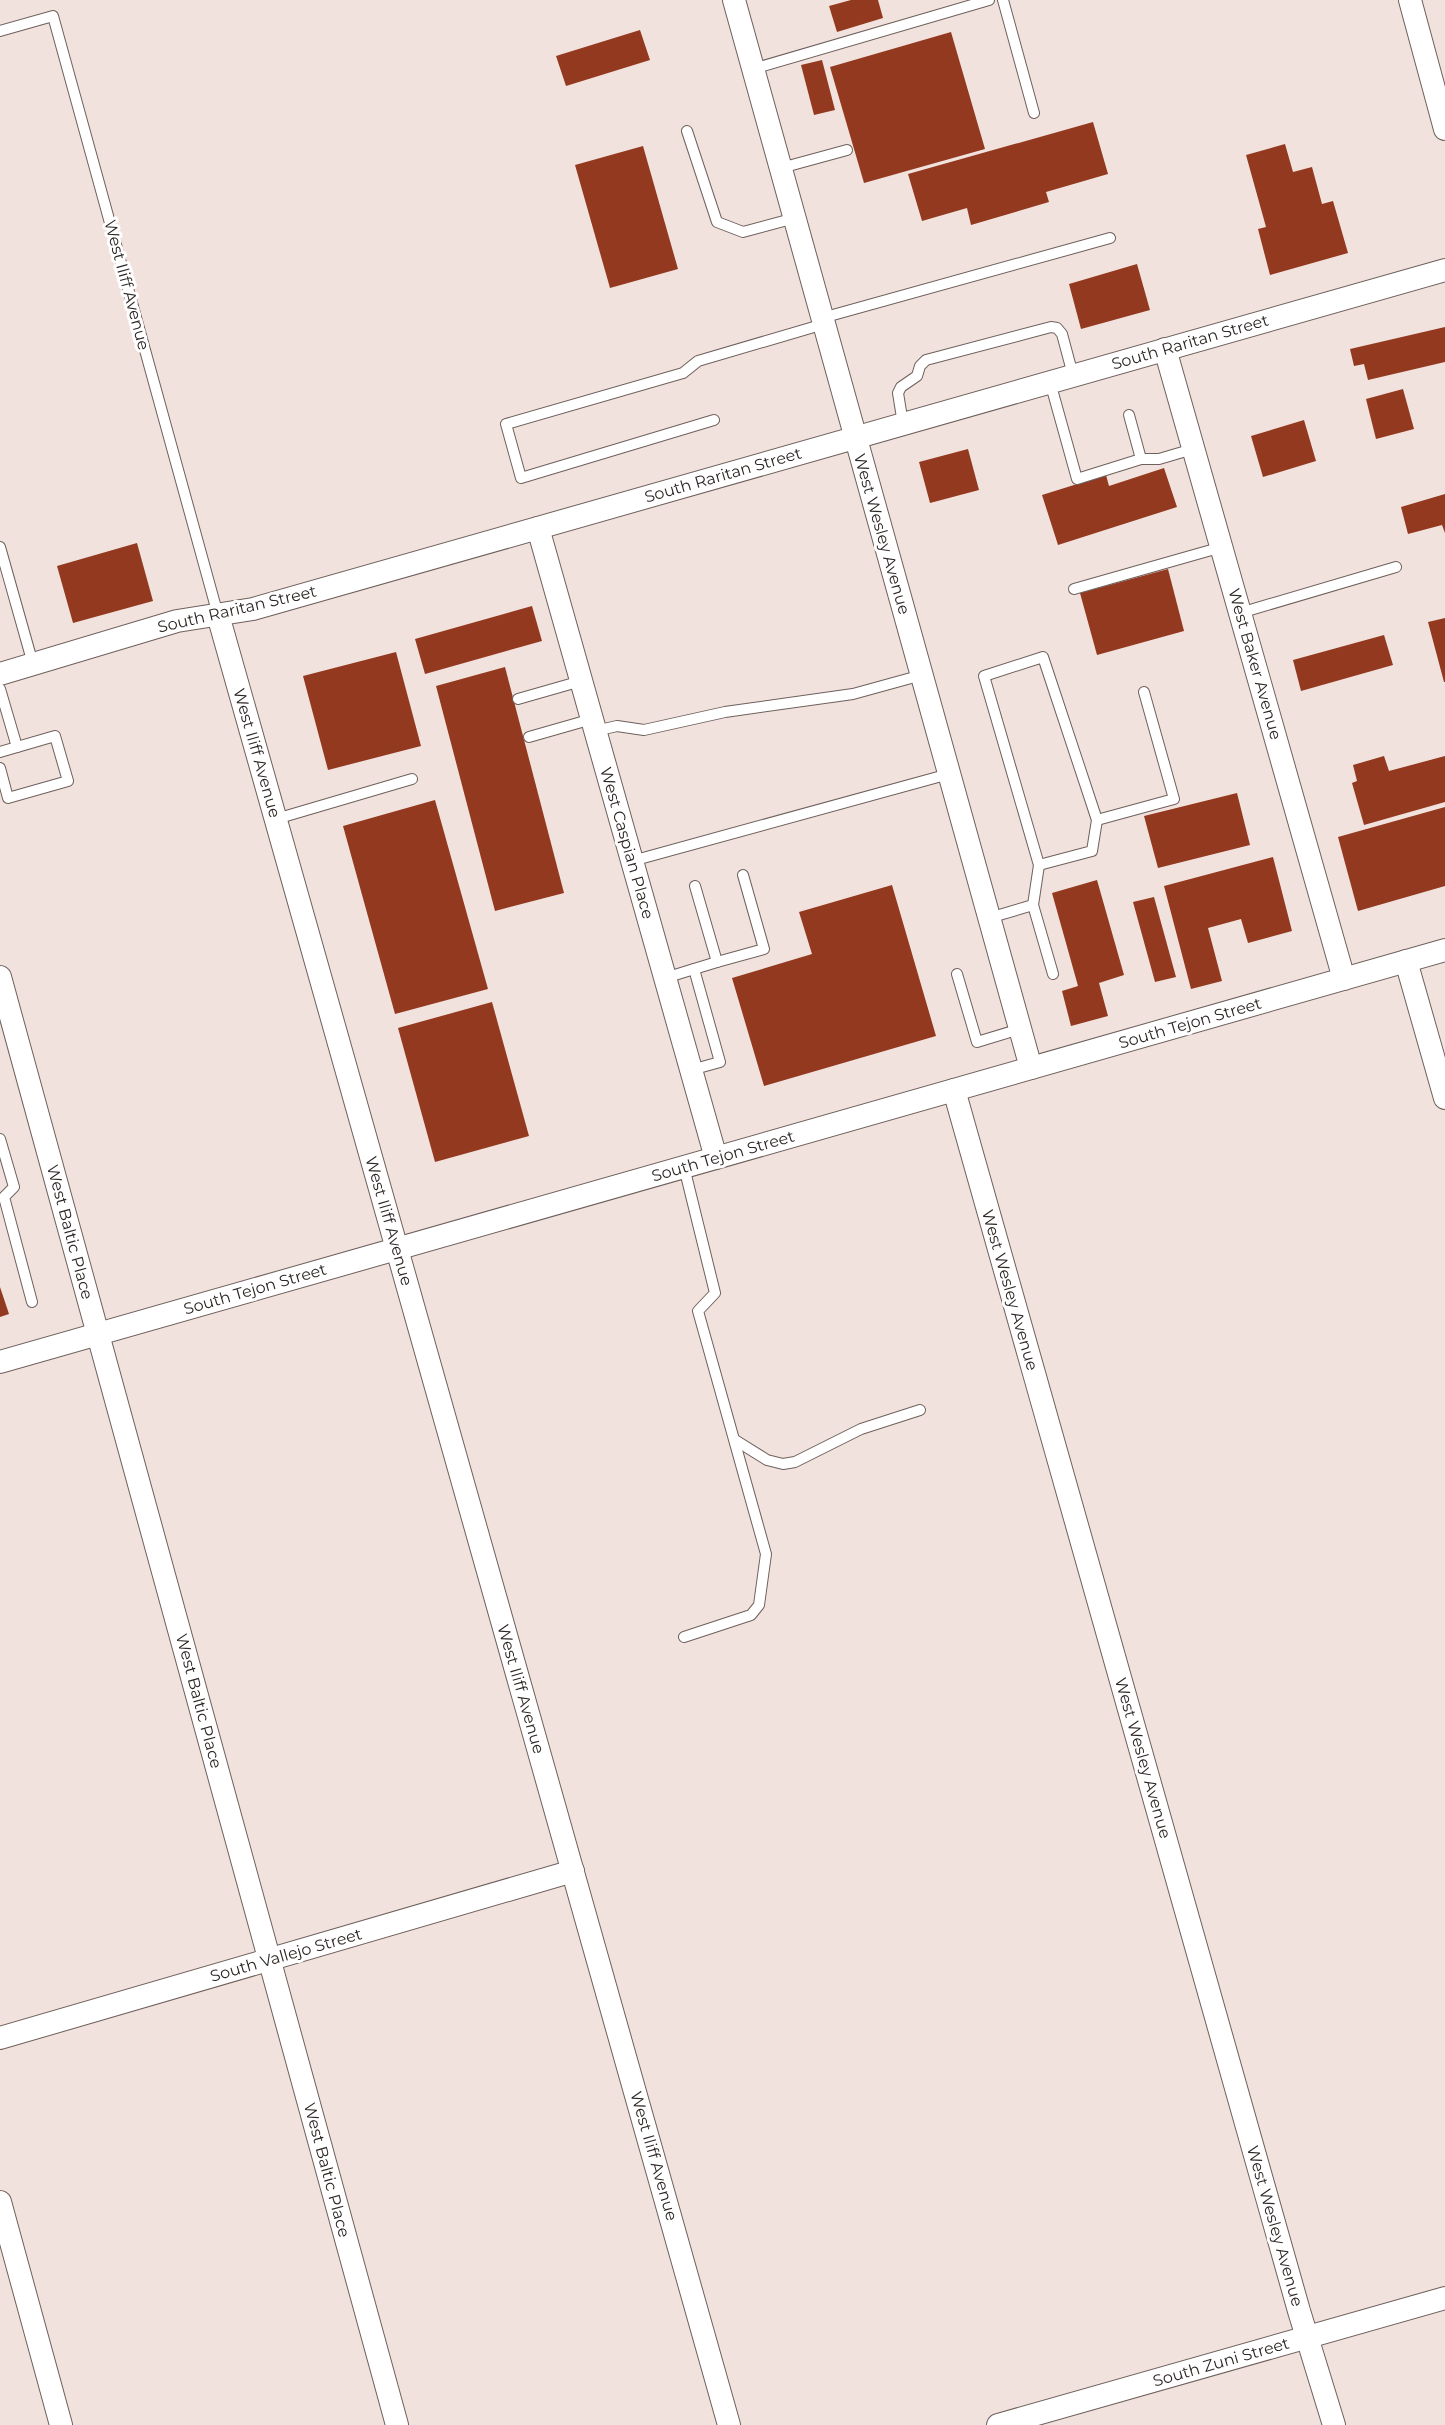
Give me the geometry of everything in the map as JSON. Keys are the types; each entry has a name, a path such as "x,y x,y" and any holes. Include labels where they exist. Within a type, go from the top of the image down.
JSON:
{"street":[{"name":"West Wesley Avenue","path":"734,0 1031,1068"},
{"path":"1410,0 1445,129"},
{"name":"South Raritan Street","path":"0,674 177,621 253,609 1445,270"},
{"name":"West Baker Avenue","path":"1165,349 1344,979"},
{"name":"West Caspian Place","path":"538,528 716,1158"},
{"name":"West Iliff Avenue","path":"218,615 729,2425"},
{"name":"South Tejon Street","path":"0,1362 1445,950"},
{"path":"1406,961 1445,1098"},
{"name":"West Baltic Place","path":"0,977 397,2425"},
{"name":"West Wesley Avenue","path":"954,1090 1289,2276 1334,2425"},
{"name":"South Vallejo Street","path":"0,2038 573,1871"},
{"path":"0,2202 61,2425"},
{"name":"South Zuni Street","path":"998,2425 1445,2298"}],"lane":[{"path":"753,69 989,0"},
{"path":"1003,0 1034,113"},
{"name":"West Iliff Avenue","path":"0,31 53,16 218,615"},
{"path":"687,131 717,222 743,232 795,218"},
{"path":"781,168 847,150"},
{"path":"714,420 521,478 506,424 683,373 698,361 823,321 1110,238"},
{"path":"903,424 898,393 901,387 917,376 920,366 926,360 1051,327 1057,328 1062,334 1073,375"},
{"path":"1050,382 1077,479 1141,459 1159,459 1193,449"},
{"path":"1129,416 1141,459"},
{"path":"0,547 33,664"},
{"path":"1074,589 1222,547"},
{"path":"1240,613 1396,567"},
{"path":"1039,865 1092,851 1096,820 1043,657 984,676 1039,865 1033,905 1053,974"},
{"path":"529,737 593,725 644,730 725,712 853,694 922,675"},
{"path":"518,699 581,681"},
{"path":"0,689 17,747"},
{"path":"1096,820 1173,799 1144,692"},
{"path":"0,752 55,736 68,781 8,798 0,768"},
{"path":"632,861 949,774"},
{"path":"276,819 412,778"},
{"path":"665,978 764,949 743,875"},
{"path":"695,886 717,962"},
{"path":"989,918 1033,905"},
{"path":"691,1070 720,1062 694,969"},
{"path":"957,974 977,1042 1020,1029"},
{"path":"0,1139 14,1187 4,1197 32,1302"},
{"path":"684,1167 715,1293 698,1311 766,1554 759,1605 751,1615 684,1637"},
{"path":"735,1440 767,1460 783,1464 795,1462 861,1429 920,1410"}],"building":[{"path":"851,0 878,0 883,18 837,32 829,6"},
{"path":"640,30 650,60 566,86 556,56"},
{"path":"951,32 985,149 864,183 830,67"},
{"path":"822,60 835,110 814,115 801,65"},
{"path":"1093,122 1108,174 1046,192 1049,202 971,225 967,208 922,221 908,174"},
{"path":"1285,144 1293,172 1312,167 1322,204 1333,201 1348,253 1270,275 1258,229 1266,227 1246,155"},
{"path":"643,146 678,269 610,288 575,165"},
{"path":"1137,264 1150,310 1081,329 1069,284"},
{"path":"1445,327 1445,362 1368,380 1364,364 1354,366 1350,349"},
{"path":"1403,389 1414,429 1376,439 1366,399"},
{"path":"1304,420 1316,461 1263,477 1251,436"},
{"path":"968,449 979,490 930,503 919,462"},
{"path":"1164,468 1177,507 1058,545 1042,495 1106,475 1109,486"},
{"path":"1445,494 1445,533 1442,525 1408,534 1401,507"},
{"path":"137,543 153,601 73,623 57,566"},
{"path":"1168,569 1184,631 1097,655 1080,593"},
{"path":"532,606 542,641 425,674 415,639"},
{"path":"1445,618 1445,682 1444,682 1428,622"},
{"path":"1384,635 1393,665 1301,691 1293,660"},
{"path":"396,652 421,746 328,770 303,676"},
{"path":"505,667 564,893 495,911 436,686"},
{"path":"1384,756 1389,771 1445,756 1445,802 1364,825 1352,783 1357,781 1353,765"},
{"path":"1237,793 1250,845 1158,868 1144,816"},
{"path":"435,800 488,989 395,1014 343,826"},
{"path":"1445,807 1445,886 1358,911 1338,837"},
{"path":"1273,857 1292,931 1248,943 1241,919 1208,928 1222,981 1191,989 1164,886"},
{"path":"1097,880 1124,975 1099,983 1108,1016 1071,1026 1062,991 1078,986 1052,893"},
{"path":"892,885 936,1036 764,1086 732,978 812,954 799,912"},
{"path":"1154,897 1176,977 1155,982 1133,902"},
{"path":"492,1002 529,1136 435,1162 398,1028"},
{"path":"0,1287 9,1314 0,1317"}]}
